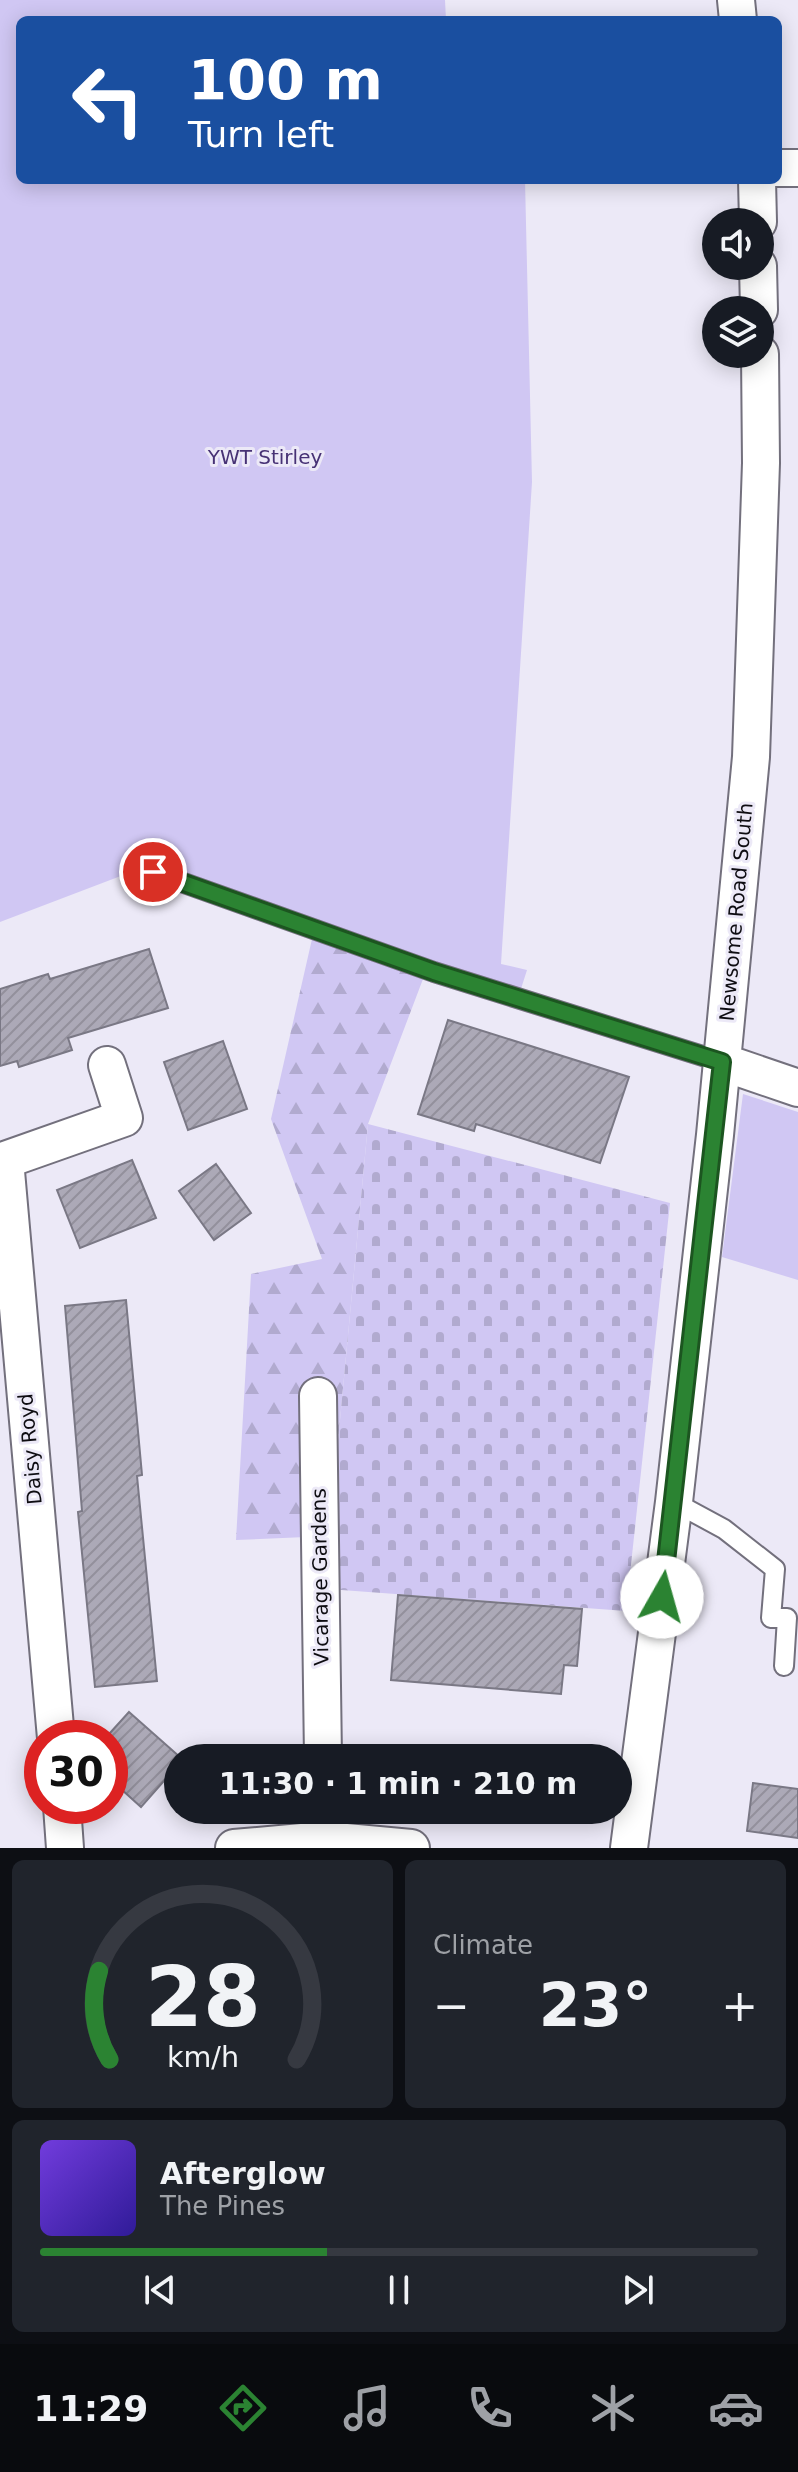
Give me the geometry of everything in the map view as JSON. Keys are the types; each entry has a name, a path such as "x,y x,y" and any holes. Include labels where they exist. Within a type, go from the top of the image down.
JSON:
{"street":[{"path":"757,184 758,208"},
{"name":"Newsome Road South","path":"629,1848 674,1502 722,1062 751,757 761,463 760,368"},
{"path":"722,1062 798,1088"},
{"name":"Daisy Royd","path":"54,1720 2,1161 124,1118 107,1065"},
{"name":"Vicarage Gardens","path":"318,1396 323,1744"},
{"path":"63,1824 65,1848"},
{"path":"234,1848 324,1825 411,1848"}],"lane":[{"path":"153,872 434,972 722,1062"},
{"path":"674,1502 724,1529 775,1569 771,1618 787,1618 784,1666"}],"green space":[{"name":"YWT Stirley","path":"0,0 445,0 446,16 16,16 16,184 525,184 532,482 501,964 527,970 519,995 157,865 0,922"},
{"path":"312,939 423,979 368,1124 329,1536 236,1540 251,1274 322,1259 271,1119"},
{"path":"743,1094 798,1112 798,1280 722,1257"},
{"path":"368,1124 670,1203 626,1611 328,1589 329,1536"}],"building":[{"path":"149,949 168,1008 68,1038 72,1050 19,1067 17,1061 0,1066 0,989 48,974 50,979"},
{"path":"448,1020 629,1077 600,1163 476,1124 474,1131 418,1114"},
{"path":"223,1041 247,1109 188,1130 164,1062"},
{"path":"132,1160 156,1218 80,1248 57,1190"},
{"path":"216,1164 251,1213 214,1240 179,1191"},
{"path":"126,1300 142,1475 137,1476 157,1681 95,1687 78,1512 82,1511 65,1306"},
{"path":"398,1595 582,1609 577,1666 564,1665 561,1694 391,1680"},
{"path":"129,1712 165,1744 164,1781 141,1807 128,1795 128,1720 122,1720"},
{"path":"753,1783 798,1789 798,1838 747,1831"}],"route":[{"path":"153,872 434,972 722,1062 662,1597"}]}
